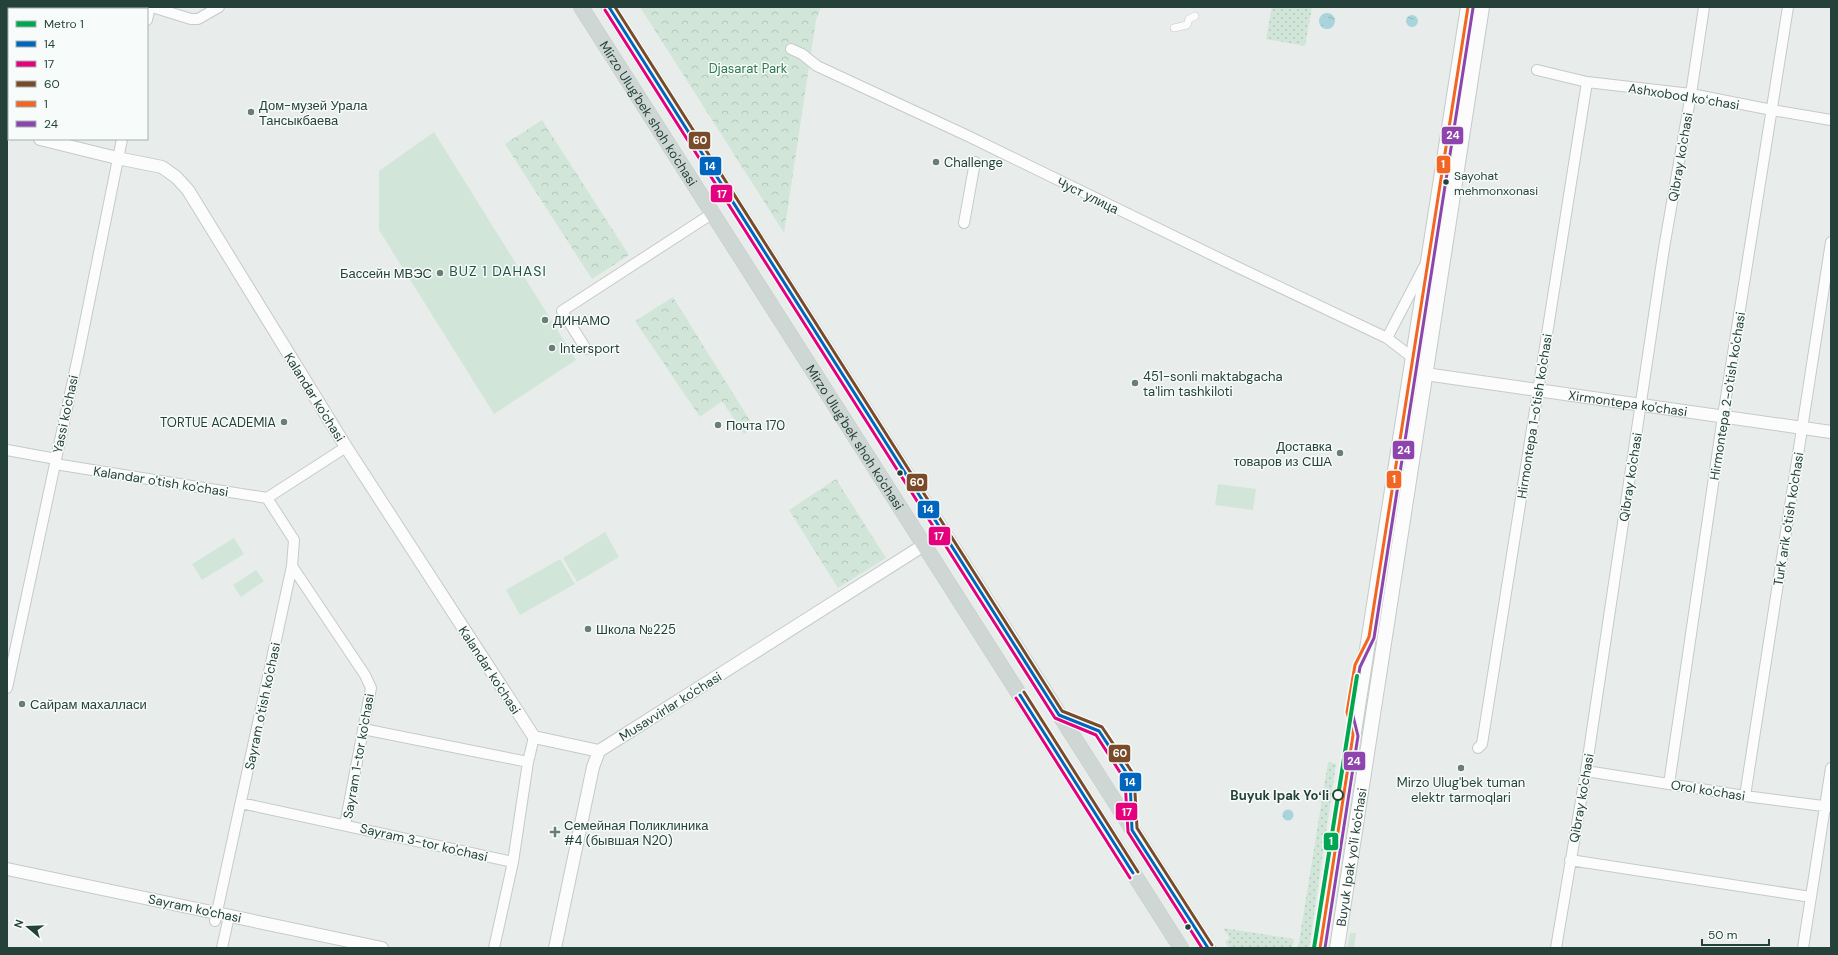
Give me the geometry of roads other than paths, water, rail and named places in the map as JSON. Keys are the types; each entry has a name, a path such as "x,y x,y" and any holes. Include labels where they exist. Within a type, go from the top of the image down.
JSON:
{"main road":[{"name":"Mirzo Ulug'bek shoh ko'chasi","path":"581,7 1178,944"},
{"name":"Mirzo Ulug'bek shoh ko'chasi","path":"609,7 1208,948"},
{"path":"1410,375 1468,7"},
{"name":"Buyuk Ipak yo'li ko'chasi","path":"1336,948 1482,7"},
{"path":"1413,358 1425,374"},
{"name":"Xirmontepa ko'chasi","path":"1410,375 1425,374"},
{"name":"Buyuk Ipak yo'li ko'chasi","path":"1320,948 1410,375"},
{"path":"887,487 907,476"},
{"path":"1344,796 1348,805 1354,806 1359,802"}],"street":[{"path":"148,17 151,7 191,19 198,19 220,7"},
{"name":"Qibray ko'chasi","path":"1556,948 1586,771 1664,248 1691,94 1704,7"},
{"name":"Hirmontepa 2-o'tish ko'chasi","path":"1669,784 1724,416 1788,7"},
{"path":"1174,28 1187,25 1189,19 1195,16"},
{"name":"Чуст улица","path":"791,49 802,54 817,66 968,136 1387,338 1413,358"},
{"name":"Ashxobod koʻchasi","path":"1537,70 1586,82 1691,94 1831,120"},
{"name":"Hirmontepa 1-o'tish ko'chasi","path":"1478,748 1482,744 1539,390 1586,82"},
{"name":"Kalandar ko'chasi","path":"44,140 117,158 162,167 176,177 188,190 346,447 534,737"},
{"name":"Yassi ko'chasi","path":"7,688 122,140"},
{"path":"964,223 975,162"},
{"path":"586,349 562,311 713,213"},
{"name":"Turk arik o'tish ko'chasi","path":"1744,796 1831,242"},
{"path":"1387,338 1428,259"},
{"name":"Xirmontepa ko'chasi","path":"1425,374 1831,432"},
{"path":"267,498 346,447"},
{"name":"Kalandar o'tish ko'chasi","path":"7,450 55,462 267,498"},
{"name":"Sayram o'tish ko'chasi","path":"222,948 222,918 241,803 292,566 294,540 267,498"},
{"name":"Musavvirlar ko'chasi","path":"599,751 924,545"},
{"name":"Sayram 1-tor ko'chasi","path":"292,566 368,680 370,693 345,825"},
{"path":"363,728 528,762"},
{"path":"494,948 513,862 528,762 534,737 599,751 594,767 555,948"},
{"path":"1803,948 1828,807 1831,768"},
{"name":"Orol ko'chasi","path":"1586,771 1744,796 1828,807"},
{"name":"Sayram 3-tor ko'chasi","path":"241,803 513,862"},
{"path":"1570,860 1811,897"},
{"name":"Sayram ko'chasi","path":"7,869 222,918 344,948"},
{"name":"Sayram ko'chasi","path":"7,877 382,948"}],"water":[{"path":"1324,13 1330,13 1335,18 1333,27 1330,29 1324,29 1319,24 1319,18"},
{"path":"1410,15 1414,15 1418,21 1414,27 1410,27 1406,23 1406,19"},
{"path":"1288,809 1292,811 1294,815 1292,819 1288,821 1284,819 1282,815 1284,811"}],"metro line":[{"name":"1","path":"1314,948 1357,676"}],"place":[{"name":"Дом-музей Урала Тансыкбаева","path":"251,112"},
{"name":"Challenge","path":"936,162"},
{"name":"Sayohat mehmonxonasi","path":"1446,182"},
{"name":"Бассейн МВЭС","path":"440,273"},
{"name":"ДИНАМО","path":"545,320"},
{"name":"Intersport","path":"552,348"},
{"name":"451-sonli maktabgacha ta'lim tashkiloti","path":"1135,383"},
{"name":"TORTUE ACADEMIA","path":"284,422"},
{"name":"Почта 170","path":"718,425"},
{"name":"Доставка товаров из США","path":"1340,453"},
{"name":"Школа №225","path":"588,629"},
{"name":"Сайрам махалласи","path":"22,704"},
{"name":"Mirzo Ulug'bek tuman elektr tarmoqlari","path":"1461,768"},
{"name":"Buyuk Ipak Yoʻli","path":"1338,795"},
{"name":"Семейная Поликлиника #4 (бывшая N20)","path":"555,832"}],"district":[{"name":"BUZ 1 DAHASI","path":"498,271"}],"park label":[{"name":"Djasarat Park","path":"748,68"}]}
